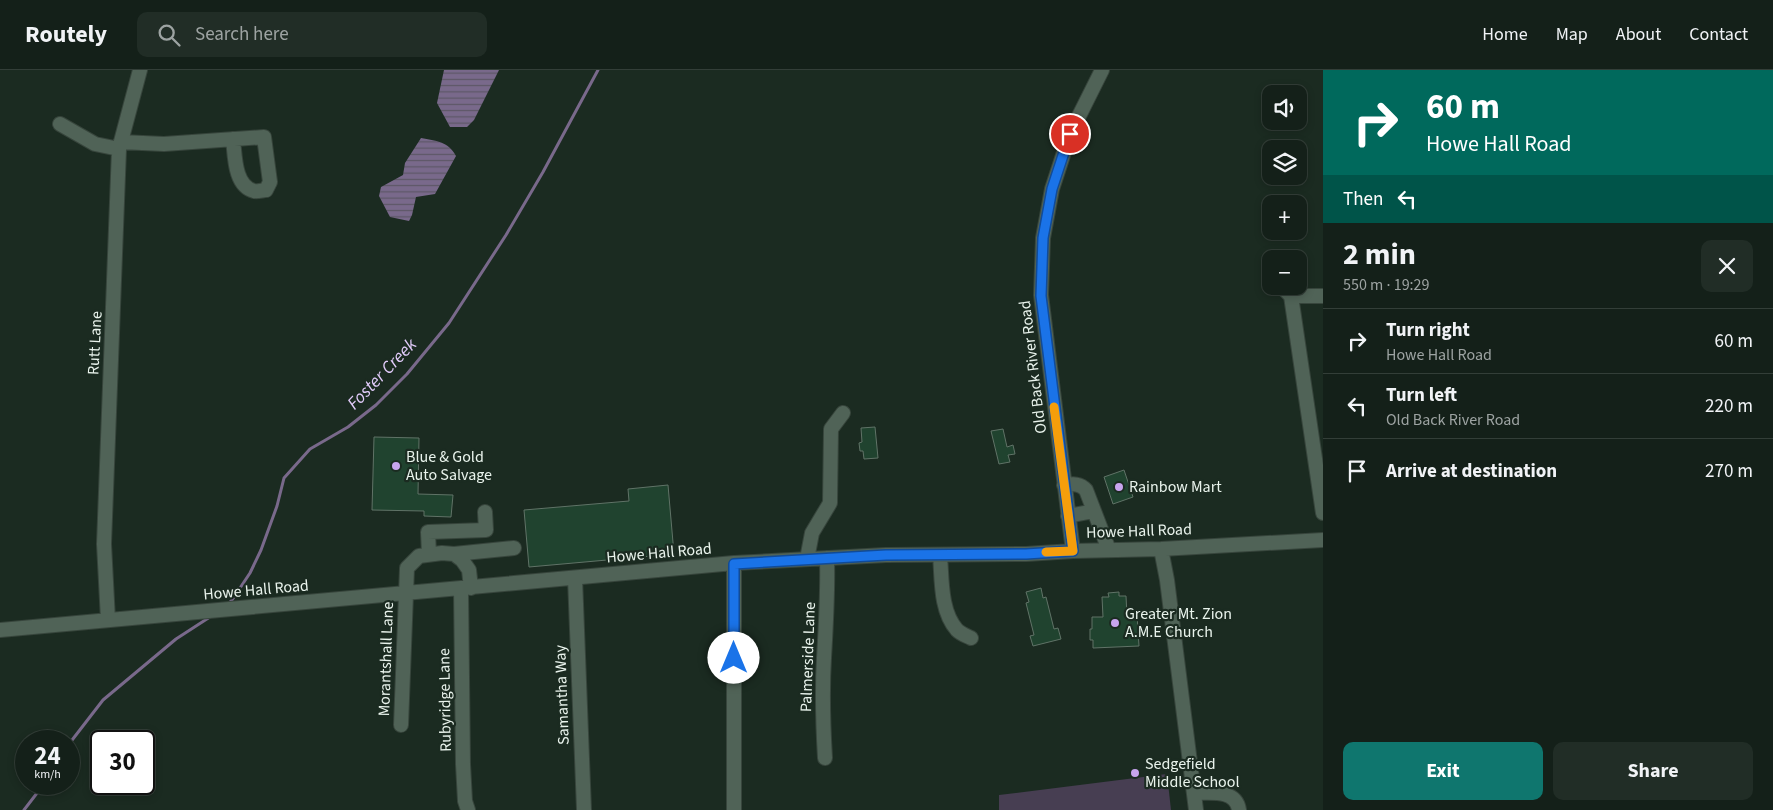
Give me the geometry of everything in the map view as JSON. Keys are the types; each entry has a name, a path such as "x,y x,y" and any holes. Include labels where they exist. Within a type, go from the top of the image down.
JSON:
{"street":[{"name":"Rutt Lane","path":"108,620 104,544 120,145 140,70"},
{"name":"Old Back River Road","path":"1073,551 1041,296 1043,238 1052,189 1070,134 1102,70"},
{"path":"60,124 95,144 164,144 233,139"},
{"path":"1307,294 1323,296"},
{"path":"1287,295 1323,513"},
{"path":"807,559 812,533 830,502 830,429 843,413"},
{"path":"1064,485 1078,484 1086,490 1109,550"},
{"path":"1068,516 1094,511"},
{"path":"485,512 486,530 428,532 429,554 454,554 514,548"},
{"name":"Howe Hall Road","path":"0,630 807,559 1026,554 1323,540"},
{"path":"1161,549 1167,580 1196,810"},
{"name":"Morantshall Lane","path":"401,725 408,568 419,556 429,554"},
{"name":"Rubyridge Lane","path":"454,554 462,560 469,570 466,589 463,764 465,801 468,810"},
{"path":"940,555 943,595 950,619 958,632 971,638"},
{"name":"Palmerside Lane","path":"825,758 823,708 828,558"},
{"path":"734,564 734,810"},
{"name":"Samantha Way","path":"575,578 584,810"},
{"path":"1194,793 1230,795 1237,802 1239,810"}],"shaded area":[{"path":"444,70 499,70 474,120 467,127 450,127 437,103"},
{"path":"421,138 437,141 449,147 456,156 435,194 416,197 409,221 390,217 379,196 381,187 403,175 405,163"},
{"path":"1167,774 1171,810 999,810 999,795"}],"building":[{"path":"875,427 878,458 864,459 859,443 862,442 861,428"},
{"path":"1003,429 1007,447 1013,445 1015,454 1008,455 1010,462 999,464 991,431"},
{"name":"Blue & Gold Auto Salvage","path":"374,437 419,438 418,494 453,495 451,517 424,516 424,511 372,510"},
{"name":"Rainbow Mart","path":"1124,470 1133,497 1113,504 1104,477"},
{"path":"668,485 674,554 529,567 524,510 629,501 628,489"},
{"path":"1041,588 1043,598 1046,597 1054,629 1058,628 1061,639 1033,646 1030,636 1034,635 1026,603 1029,602 1026,592"},
{"name":"Greater Mt. Zion A.M.E Church","path":"1119,592 1119,596 1126,596 1127,616 1137,615 1139,646 1093,648 1093,640 1090,640 1092,617 1103,617 1102,597 1109,597 1108,593"}],"waterway":[{"name":"Foster Creek","path":"228,604 250,573 261,550 277,506 284,478 310,449 348,427 376,405 407,374 449,323 506,235 543,172 598,70"},
{"name":"Foster Creek","path":"80,730 103,700 176,639 213,615"},
{"name":"Foster Creek","path":"24,810 36,795"}],"slow traffic":[{"path":"1046,552 1073,551 1054,407"}],"place":[{"name":"Blue & Gold Auto Salvage","path":"396,466"},
{"name":"Rainbow Mart","path":"1119,487"},
{"name":"Greater Mt. Zion A.M.E Church","path":"1115,623"},
{"name":"Sedgefield Middle School","path":"1135,773"}],"route":[{"path":"734,658 734,564 886,555 1026,554 1073,551 1041,296 1043,238 1052,189 1070,134"}]}
